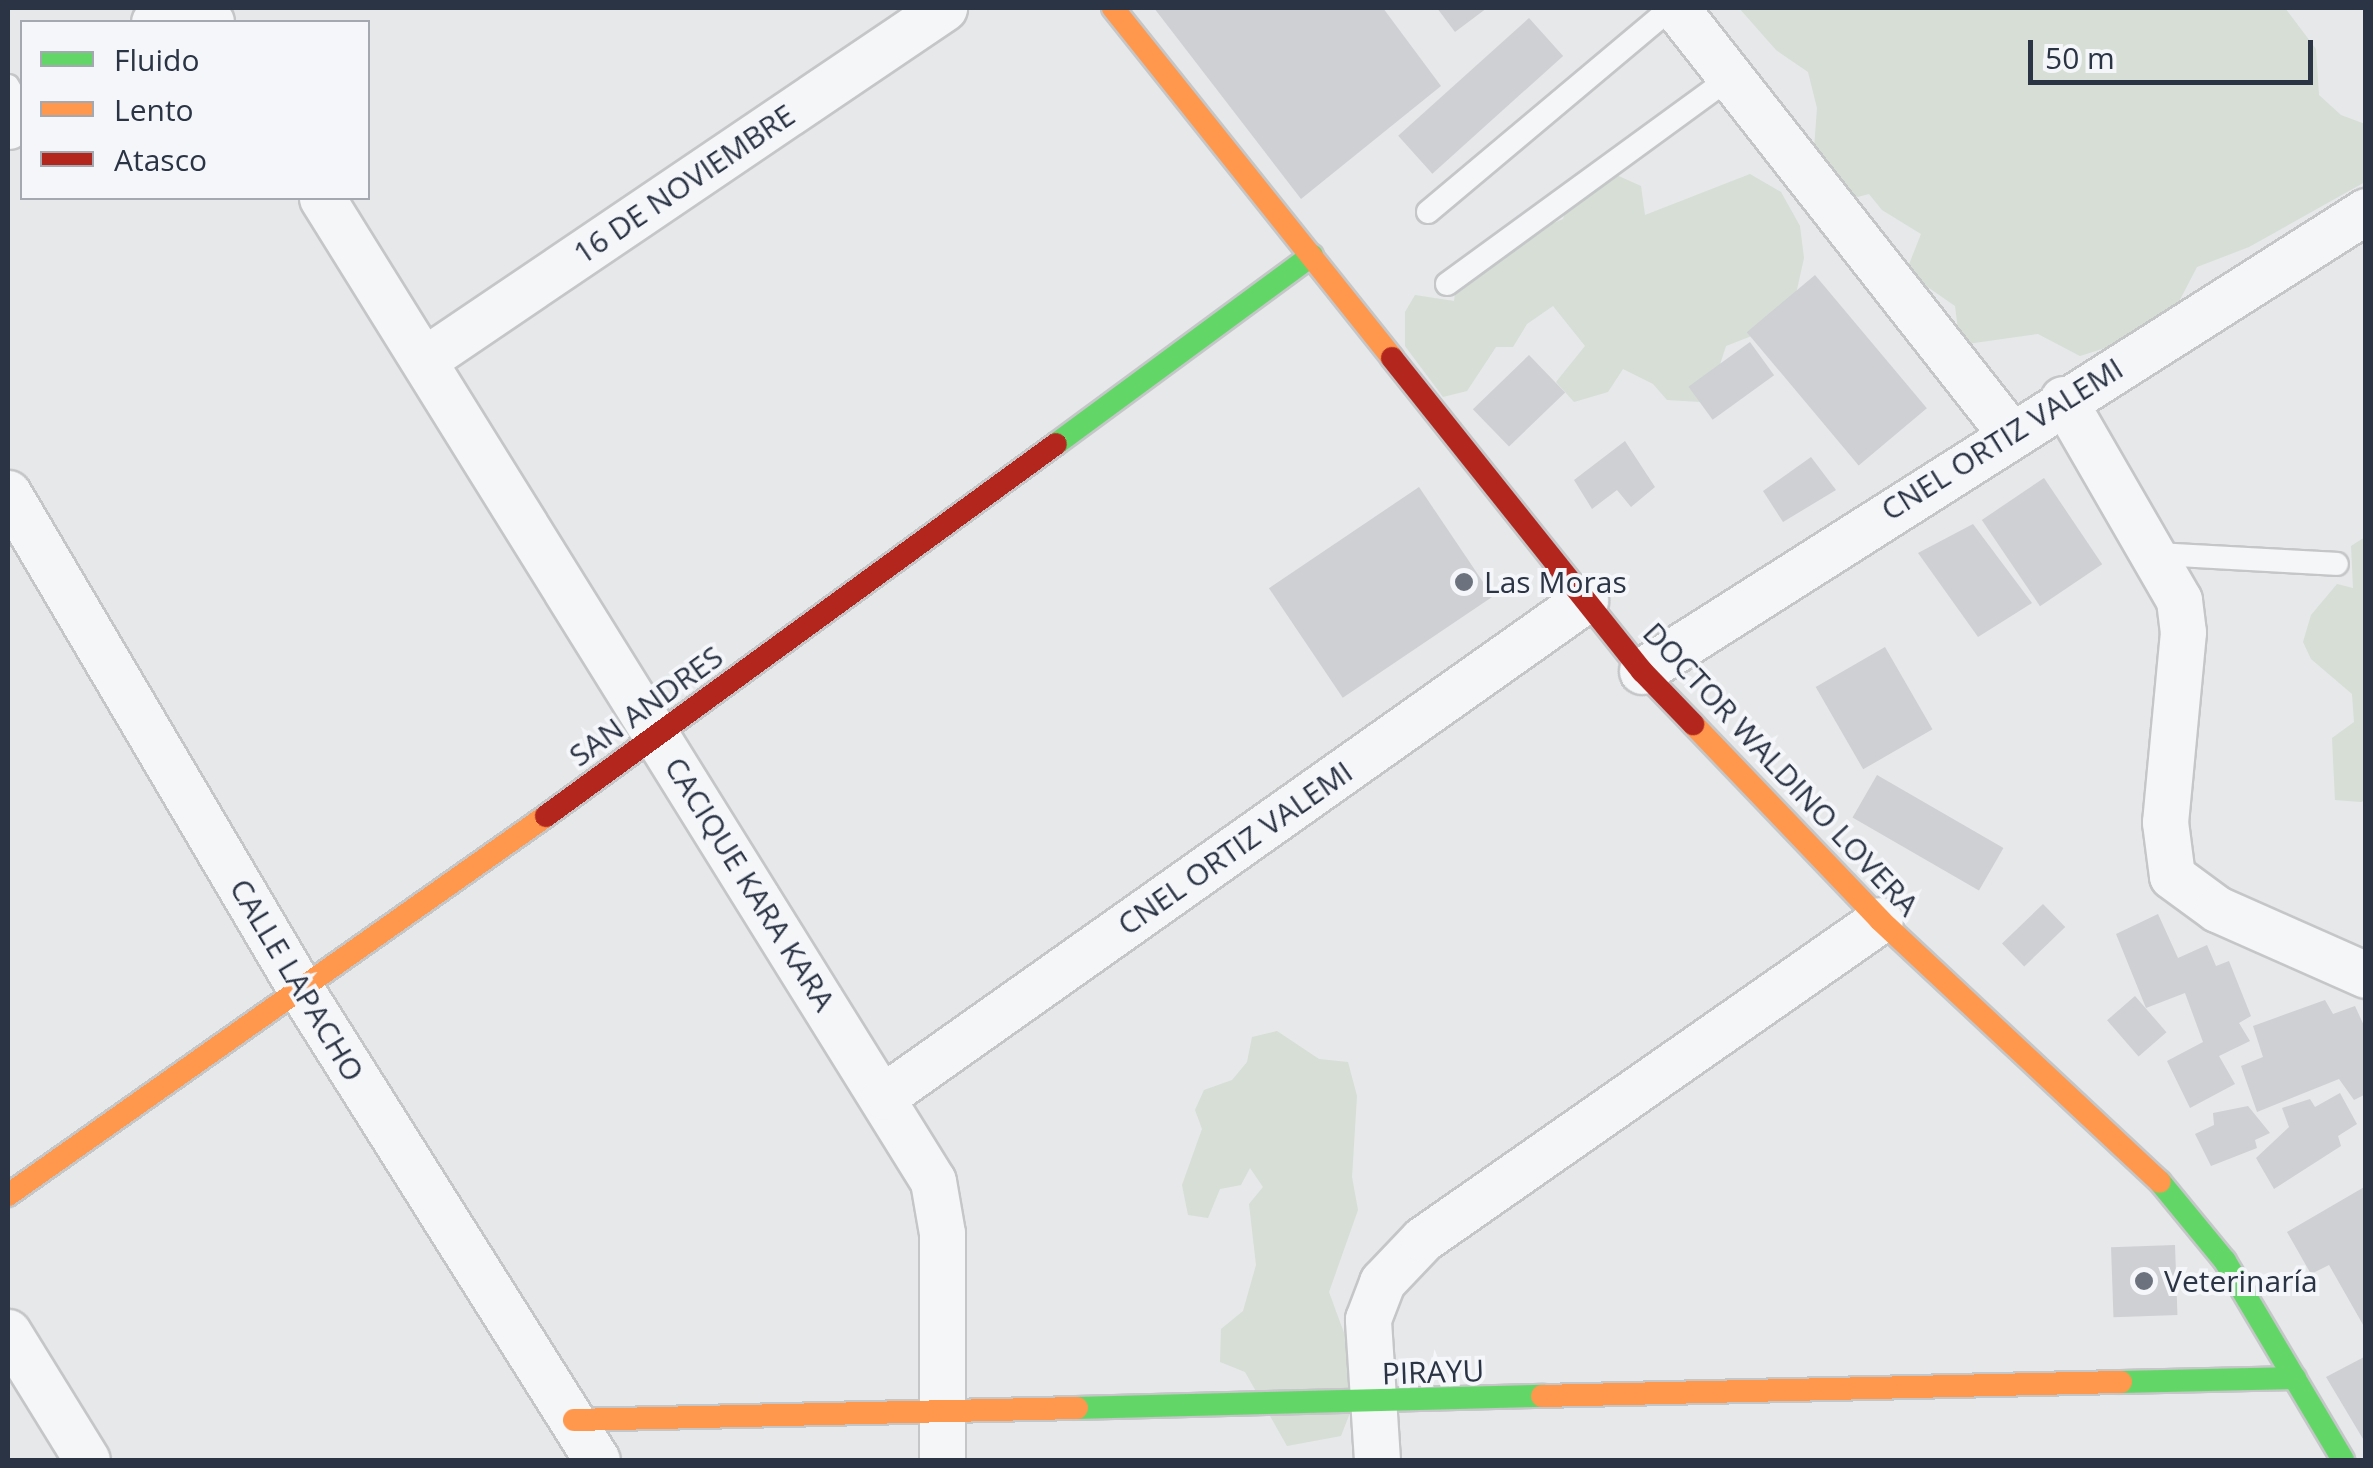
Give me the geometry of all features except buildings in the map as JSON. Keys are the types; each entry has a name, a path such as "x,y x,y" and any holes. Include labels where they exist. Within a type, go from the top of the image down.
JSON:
{"street":[{"name":"16 DE NOVIEMBRE","path":"424,360 944,8"},
{"name":"DOCTOR WALDINO LOVERA","path":"1114,8 1642,671 1880,920 2157,1179 2225,1261 2343,1460"},
{"path":"1673,8 2009,432"},
{"name":"CACIQUE KARA KARA","path":"323,200 884,1096 933,1181 942,1233 942,1460"},
{"name":"CNEL ORTIZ VALEMI","path":"1642,671 2009,432 2366,211"},
{"name":"SAN ANDRES","path":"8,1194 298,985 658,737 1312,255"},
{"path":"2063,399 2158,554 2179,600 2183,632 2164,822 2172,876 2217,910 2366,975"},
{"name":"CALLE LAPACHO","path":"8,493 298,985 596,1460"},
{"name":"CNEL ORTIZ VALEMI","path":"884,1096 1585,600"},
{"path":"1377,1460 1368,1319 1382,1282 1423,1239 1880,920"},
{"path":"8,1332 87,1460"},
{"name":"PIRAYU","path":"574,1420 1375,1404 2295,1378"}],"lane":[{"path":"1428,212 1673,8"},
{"path":"1446,284 1731,77"},
{"path":"8,86 20,109"},
{"path":"2158,554 2338,564"}],"shaded area":[{"path":"1739,8 2285,8 2316,49 2319,95 2341,115 2365,124 2365,182 2249,247 2197,267 2159,340 2127,341 2080,356 2038,334 1960,345 1955,306 1906,272 1921,234 1882,210 1869,194 1846,200 1813,163 1817,108 1808,72 1776,50"},
{"path":"1612,173 1641,186 1645,215 1750,174 1781,192 1800,226 1804,258 1792,312 1772,328 1726,346 1711,392 1701,402 1667,400 1653,384 1623,369 1608,392 1574,402 1556,382 1585,346 1553,306 1527,324 1513,347 1496,347 1467,391 1443,397 1405,346 1405,312 1415,295 1454,301 1457,279 1477,248 1497,231 1519,224 1535,231 1563,219 1574,180"},
{"path":"2365,537 2366,800 2361,802 2335,800 2332,738 2354,722 2352,694 2311,659 2303,642 2311,615 2337,584 2353,588 2351,546"},
{"path":"1277,1031 1319,1059 1348,1062 1357,1096 1352,1177 1358,1210 1329,1292 1362,1382 1341,1436 1287,1446 1245,1372 1220,1362 1221,1329 1243,1311 1256,1265 1249,1204 1263,1187 1250,1168 1241,1185 1220,1189 1208,1218 1188,1215 1182,1185 1202,1129 1195,1110 1204,1090 1232,1080 1247,1062 1252,1037"}],"traffic: fast":[{"path":"1056,444 1312,255"},
{"path":"2160,1182 2225,1261 2343,1460"},
{"path":"2121,1382 2295,1378"},
{"path":"1077,1408 1542,1396"}],"traffic: slow":[{"path":"1113,8 1392,358"},
{"path":"1693,724 1880,920 2160,1182"},
{"path":"8,1195 546,816"},
{"path":"1542,1396 2121,1382"},
{"path":"574,1420 1077,1408"}],"traffic: jam":[{"path":"1392,358 1642,671 1693,724"},
{"path":"546,816 1056,444"}],"place":[{"name":"Las Moras","path":"1464,582"},
{"name":"Veterinaría","path":"2144,1281"}]}
